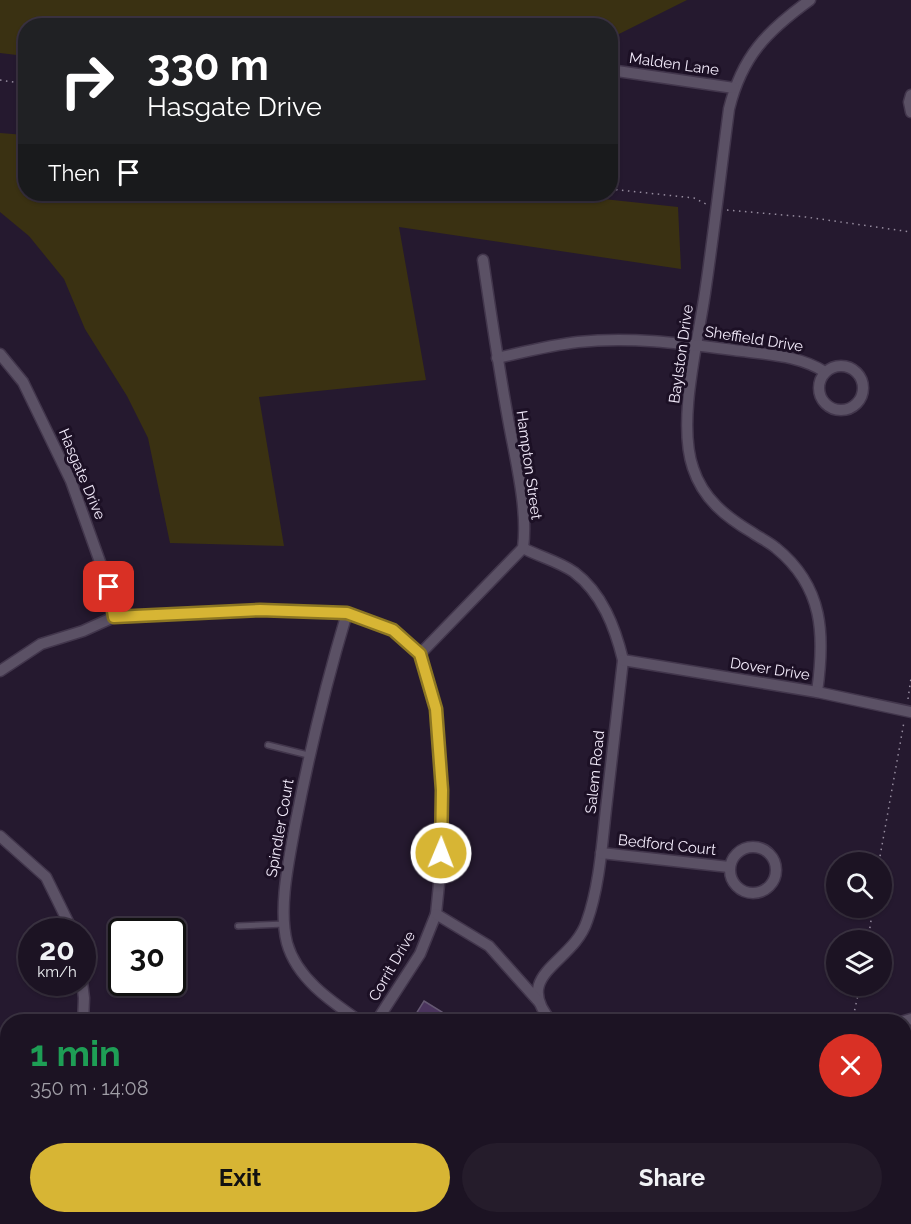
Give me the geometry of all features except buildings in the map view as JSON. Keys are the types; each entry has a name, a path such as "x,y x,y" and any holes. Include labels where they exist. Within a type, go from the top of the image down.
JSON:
{"street":[{"name":"Baylston Drive","path":"810,0 765,37 745,64 734,88 729,109 691,376 687,428 693,468 706,495 728,517 776,547 803,576 812,591 820,620 822,647 817,692"},
{"name":"Malden Lane","path":"618,71 734,88"},
{"path":"911,95 909,102 911,112"},
{"name":"Hampton Street","path":"483,260 497,358 518,471 523,514 523,548"},
{"name":"Sheffield Drive","path":"497,358 577,342 627,339 697,345 787,357 814,365 825,372"},
{"name":"Hasgate Drive","path":"0,354 23,382 71,481 109,587 114,617"},
{"name":"Sheffield Drive","path":"838,366 852,368 857,373 863,386 863,393 855,405 841,410 827,406 819,393 819,386 825,372 838,366"},
{"path":"0,671 41,644 83,631 114,617 260,610 347,613 393,630 420,654 523,548"},
{"name":"Salem Road","path":"523,548 549,558 574,572 592,590 607,613 623,660 601,853 587,923 571,949 542,977 538,984 538,1002"},
{"name":"Spindler Court","path":"347,613 308,755 286,874 285,924 288,945 306,978 329,1000 349,1014"},
{"name":"Corrit Drive","path":"381,1014 420,954 436,914 440,874 442,790 436,709 420,654"},
{"name":"Dover Drive","path":"623,660 817,692 909,711"},
{"path":"0,836 46,877 66,918"},
{"name":"Bedford Court","path":"750,846 766,850 772,856 776,871 775,878 765,890 751,893 737,887 729,874 729,867 736,853 750,846"},
{"name":"Bedford Court","path":"601,853 729,867"},
{"path":"436,914 489,946 538,1002 545,1014"},
{"path":"81,1014 82,996"}],"lane":[{"path":"268,746 308,755"},
{"path":"238,926 285,924"}],"path":[{"path":"0,80 18,83"},
{"path":"618,190 694,198 716,209 806,217 911,232"},
{"path":"881,852 909,711 911,678"},
{"path":"854,1014 858,996"}],"shaded area":[{"path":"0,0 687,0 618,34 618,18 18,18 18,55 0,53"},
{"path":"0,133 18,134 18,201 618,201 678,207 681,269 399,227 426,380 259,397 284,546 170,543 148,438 127,396 85,329 64,279 29,236 0,212"}],"route":[{"path":"109,587 114,617 260,610 347,613 393,630 420,654 436,709 442,790 441,853"}]}
